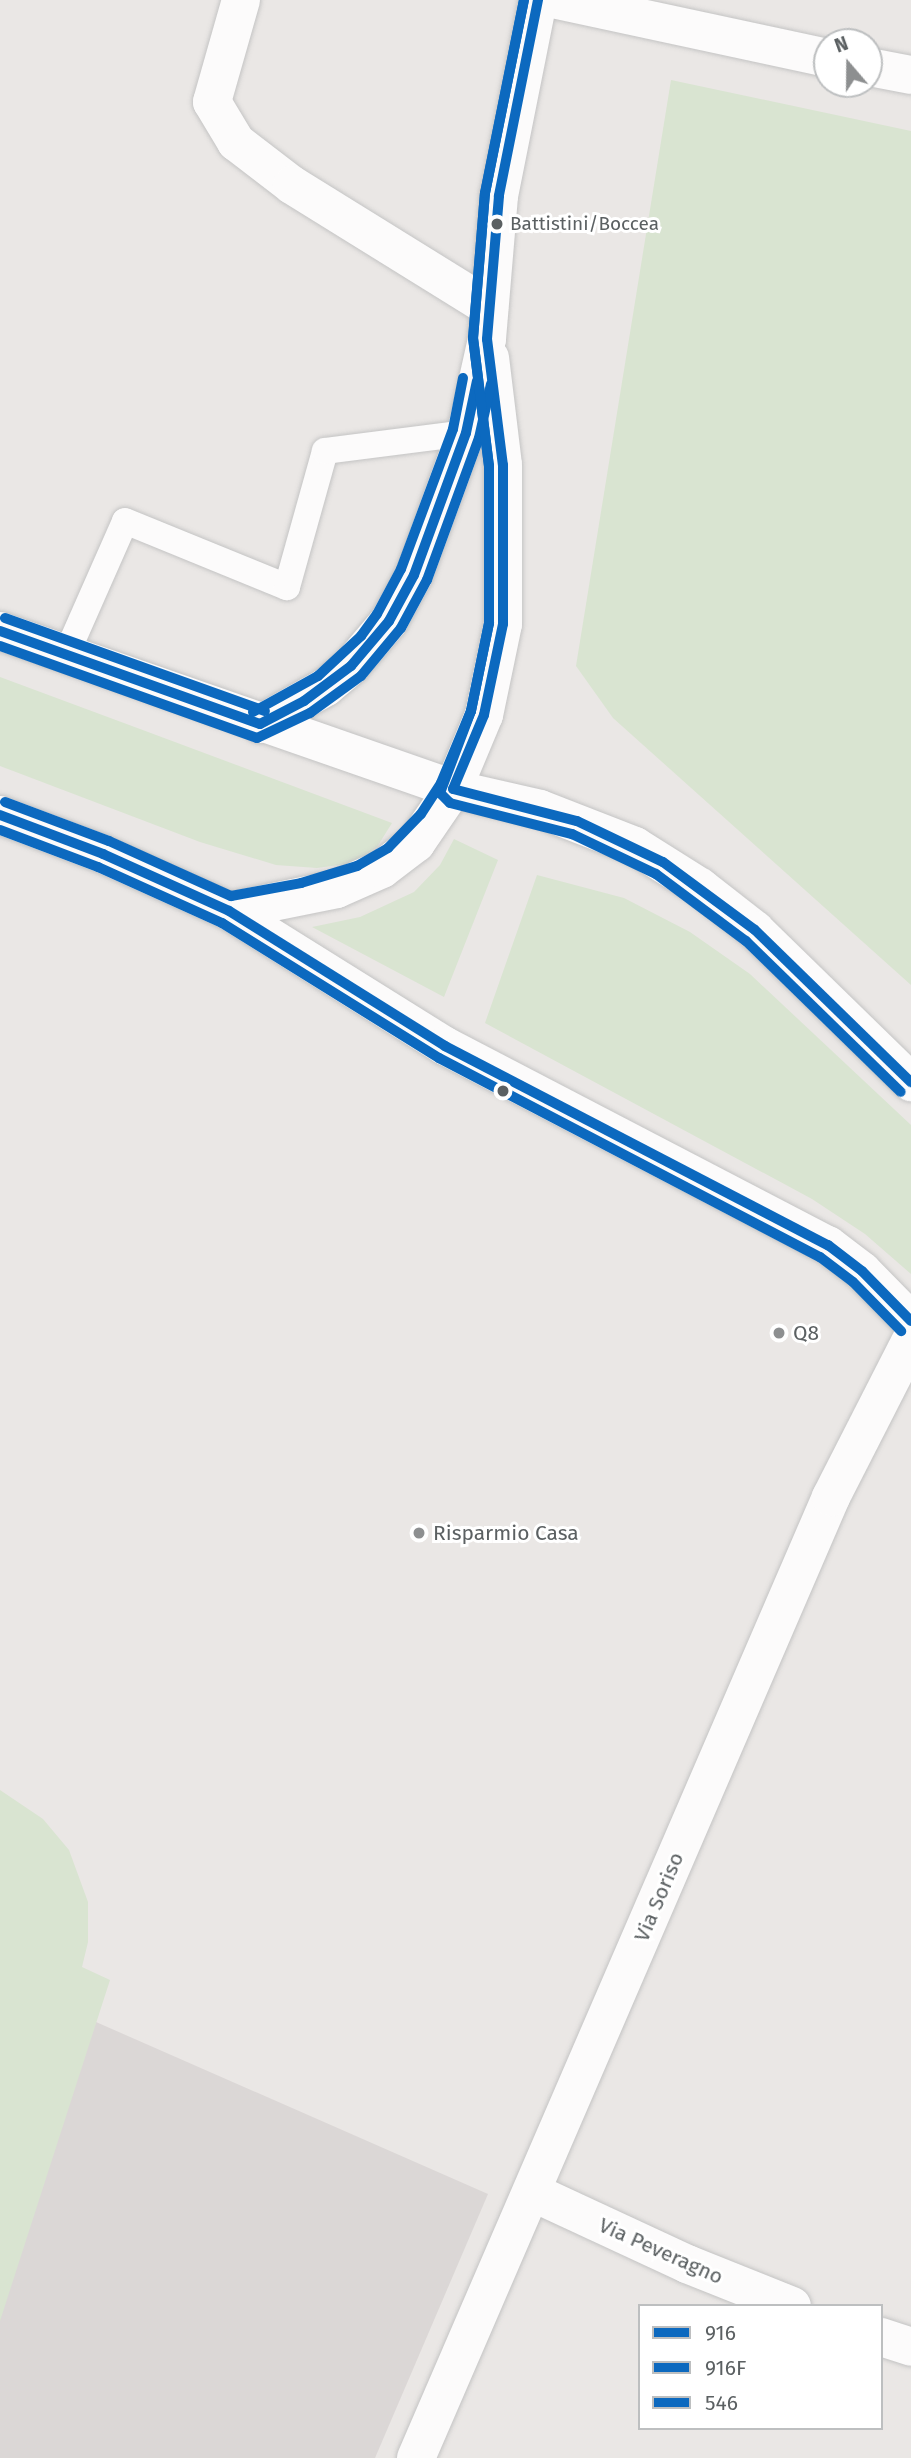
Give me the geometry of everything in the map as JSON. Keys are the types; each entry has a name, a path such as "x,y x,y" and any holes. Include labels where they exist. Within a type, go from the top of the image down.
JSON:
{"main road":[{"path":"229,911 337,889 382,869 416,843 453,789 484,715 503,624 503,465 488,323 292,185 236,142 212,102 241,0"},
{"path":"260,724 326,687 372,645 389,621 414,575 466,433 488,323 499,196 538,0"},
{"path":"556,0 813,55"},
{"path":"883,70 911,75"},
{"path":"0,631 260,724 453,789 577,821 663,862 755,930 911,1082"},
{"path":"0,815 103,854 229,911 445,1046 828,1245 862,1271 911,1321"},
{"name":"Via Soriso","path":"416,2458 831,1497 911,1340"},
{"name":"Via Peveragno","path":"532,2192 687,2264 787,2304"},
{"path":"883,2338 911,2347"}],"lane":[{"path":"66,655 125,521 286,586 325,451 466,433"}],"shaded area":[{"path":"96,2022 488,2194 375,2458 0,2458 0,2251"}],"green space":[{"path":"671,80 911,131 911,985 613,718 576,666"},
{"path":"0,677 392,823 377,847 354,863 317,868 276,865 200,842 0,766"},
{"path":"454,839 498,860 444,997 312,927 360,917 414,892 440,865"},
{"path":"537,875 624,898 690,932 750,974 911,1125 911,1274 865,1234 812,1199 485,1023"},
{"path":"0,1790 43,1819 69,1850 88,1902 88,1942 82,1967 110,1980 0,2321"}],"transit line":[{"name":"916F","path":"524,0 485,193 473,338 489,466 489,623 471,711 440,793 450,803 572,834 656,874 746,941 901,1092"},
{"name":"546","path":"5,802 109,841 231,896 301,883 357,866 388,848 421,814 441,783 471,711 489,623 489,466 473,338 485,193 524,0"},
{"name":"916","path":"538,0 499,196 487,339 503,465 503,624 484,715 453,789 577,821 663,862 755,930 911,1082"},
{"name":"546","path":"253,712 318,676 361,636 377,614 401,569 453,429 463,378"},
{"name":"916","path":"0,631 260,724 304,701 351,666 389,621 414,575 466,433 477,381"},
{"name":"916F","path":"0,646 257,738 310,713 361,676 401,628 427,580 479,438 491,384"},
{"name":"546","path":"5,618 265,711"},
{"name":"916","path":"0,815 103,854 229,911 445,1046 828,1245 862,1271 911,1321"},
{"name":"916F","path":"0,830 98,867 222,923 439,1058 820,1257 853,1282 901,1331"}],"place":[{"name":"Battistini/Boccea","path":"497,224"},
{"name":"Q8","path":"779,1333"},
{"name":"Risparmio Casa","path":"419,1533"}]}
